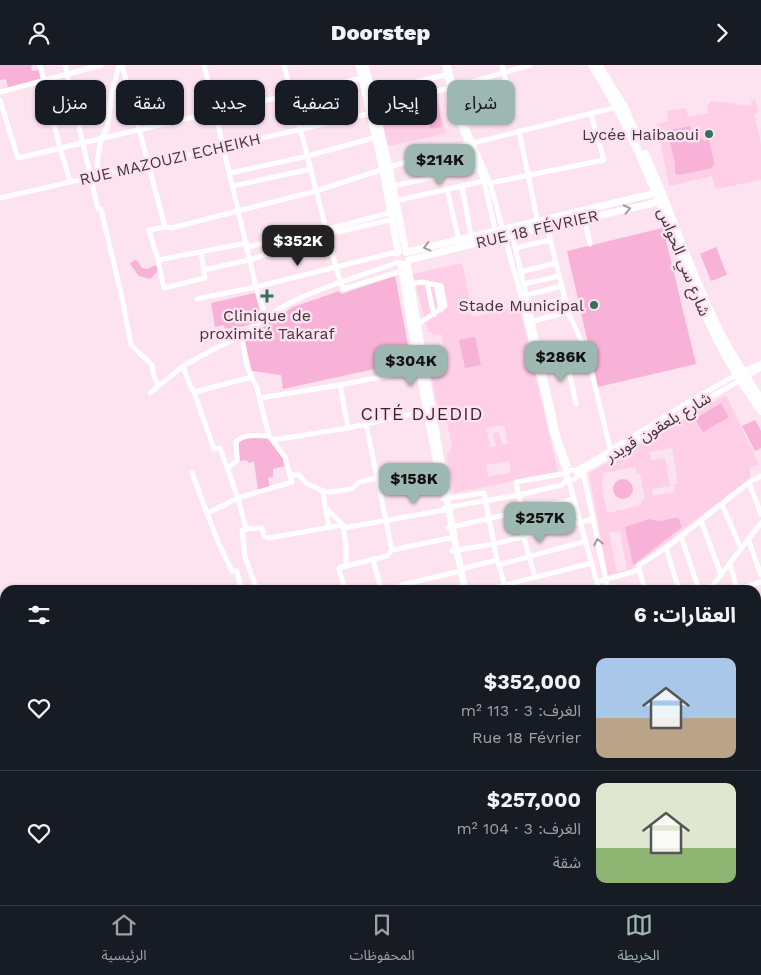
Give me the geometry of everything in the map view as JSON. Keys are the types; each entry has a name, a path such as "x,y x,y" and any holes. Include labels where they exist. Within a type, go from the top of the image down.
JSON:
{"main road":[{"path":"592,65 620,106"},
{"path":"598,65 620,106"},
{"name":"شارع سي الحواس","path":"620,106 660,196 701,304 715,335 741,375 761,411"},
{"name":"شارع سي الحواس","path":"741,375 761,400"}],"street":[{"path":"40,65 44,80 101,65"},
{"path":"65,65 90,177 108,239 122,298 131,345 152,365 154,377 159,386"},
{"path":"121,65 165,227"},
{"path":"99,175 97,163 101,139 107,128 112,93 121,65"},
{"path":"204,65 208,80"},
{"path":"284,65 288,80"},
{"path":"444,65 448,80"},
{"path":"448,65 451,80"},
{"path":"502,65 506,80"},
{"name":"RUE MAZOUZI ECHEIKH","path":"480,80 530,65"},
{"path":"364,66 362,79 368,98"},
{"path":"364,66 368,81"},
{"path":"424,80 446,75"},
{"path":"358,80 362,79"},
{"path":"0,92 35,82"},
{"path":"0,100 18,158 194,117"},
{"path":"201,252 205,278 164,288 149,230 165,227 171,228 316,191 386,168 471,144 620,106"},
{"name":"RUE MAZOUZI ECHEIKH","path":"0,198 300,130 368,111"},
{"path":"392,201 484,181 490,183 604,160 591,114"},
{"path":"55,125 70,181"},
{"path":"218,125 249,260 266,318"},
{"path":"299,125 343,289 365,282 403,259"},
{"path":"374,125 376,137 392,186 392,201"},
{"path":"376,125 395,215 446,508 462,585"},
{"path":"464,125 481,167 490,183 503,233 515,248 524,284 524,296 529,307 530,322"},
{"path":"519,131 538,225"},
{"path":"230,173 308,156 376,137"},
{"path":"481,167 484,181 524,296 560,450 572,473 574,499 598,585"},
{"path":"392,186 481,167"},
{"path":"233,186 311,169"},
{"path":"462,186 471,237"},
{"path":"447,189 459,243"},
{"name":"RUE 18 FÉVRIER","path":"245,335 280,307 300,297 403,259 459,243 660,196"},
{"path":"158,260 327,232 395,215"},
{"path":"583,215 590,244"},
{"name":"RUE 18 FÉVRIER","path":"538,225 547,226 583,215"},
{"path":"547,226 568,312 587,353 611,454"},
{"path":"204,270 249,260 327,232"},
{"name":"RUE 18 FÉVRIER","path":"459,243 471,237 503,233"},
{"path":"515,248 550,240"},
{"path":"198,299 256,287 392,253 403,259"},
{"path":"520,272 556,263"},
{"path":"362,274 365,282"},
{"path":"524,284 559,275"},
{"path":"406,284 422,282 441,286 445,306 414,327"},
{"path":"427,283 434,315"},
{"path":"524,296 562,286"},
{"path":"529,307 564,299"},
{"path":"530,322 568,312"},
{"path":"150,393 183,366 245,335"},
{"path":"208,513 238,498 292,482 285,457 271,438 260,398 247,367 242,338 245,335"},
{"path":"540,364 587,353"},
{"path":"566,357 576,404"},
{"path":"741,375 761,363"},
{"path":"183,366 214,449 220,448 238,498 246,529 242,529 245,557 254,585"},
{"path":"741,375 761,368"},
{"path":"260,398 422,369"},
{"name":"شارع بلعقون قويدر","path":"246,529 262,529 264,535 269,538 386,521 562,485 572,473 611,454 741,375"},
{"path":"194,392 252,377"},
{"path":"340,385 348,428"},
{"path":"227,467 237,460 236,442 243,436 271,438 348,428 429,410"},
{"path":"366,424 392,551"},
{"path":"290,475 299,475 306,483 323,491 331,492 352,489 359,482 440,466"},
{"path":"192,473 218,541 232,571 237,571 240,585"},
{"path":"536,577 524,536 516,482 572,473 584,476 607,585"},
{"path":"644,585 639,565 666,548 748,483 761,476"},
{"path":"748,483 761,514"},
{"path":"323,491 329,528"},
{"path":"445,498 484,493 498,563 505,585"},
{"path":"450,527 574,499"},
{"path":"722,505 741,549"},
{"path":"325,507 343,527 346,546 346,566"},
{"path":"454,550 494,544 593,519"},
{"path":"701,521 721,574"},
{"path":"713,585 761,523"},
{"path":"450,527 450,538 454,550"},
{"path":"681,536 697,585"},
{"path":"344,585 340,567 387,555 392,551 450,538"},
{"path":"748,539 761,575"},
{"path":"401,585 459,570 530,557 586,541"},
{"path":"666,548 677,585"},
{"path":"373,559 380,585"},
{"path":"512,585 592,563"},
{"path":"730,563 736,585"},
{"path":"597,582 639,570"}],"shaded area":[{"path":"0,65 33,65 31,66 32,71 39,70 42,79 0,90 8,87 6,79 0,80"},
{"path":"437,93 446,134 388,146 383,125 437,125"},
{"name":"Lycée Haibaoui","path":"755,99 758,112 754,114 761,145 761,180 716,189 712,176 669,186 657,124 668,121 667,111 686,108 688,117 708,113 707,105 712,101 752,106 751,100"},
{"path":"437,102 442,127 430,129 429,125 437,125"},
{"path":"690,126 693,137 698,137 705,141 709,140 714,163 712,168 679,175 675,173 675,163 668,136 672,130"},
{"name":"Stade Municipal","path":"663,228 696,364 598,387 567,251"},
{"path":"716,247 727,275 711,281 700,254"},
{"path":"134,260 138,261 142,268 148,269 155,265 158,271 150,279 139,276 130,264"},
{"path":"462,263 473,317 519,306 558,472 454,493 446,454 450,452 452,446 446,422 440,420 428,357 429,349 444,346 441,334 433,335 432,332 428,332 413,274","holes":["504,425 508,444 502,445 499,432 493,433 496,446 490,447 486,428","509,461 511,472 488,477 486,465"]},
{"path":"395,276 411,361 283,389 281,375 252,371 245,342 248,337 293,307 339,291 341,294"},
{"path":"255,293 262,320 244,326 225,329 224,325 215,327 211,303"},
{"path":"475,337 481,365 465,368 459,340"},
{"path":"726,395 759,465 750,467 750,478 627,572 608,576 589,473","holes":["672,448 678,484 674,485 675,492 653,496 652,489 670,486 665,458 651,460 650,452","635,467 637,474 640,474 645,499 641,500 642,505 607,513 601,481 604,480 602,473","678,517 682,527 633,565 626,527 649,519 661,521","620,531 627,570 617,572 609,532"]},
{"path":"721,403 729,417 703,432 695,419"},
{"path":"755,420 761,431 761,448 755,451 742,426"},
{"path":"243,438 269,439 284,460 285,466 273,469 273,477 268,478 270,488 258,490 254,461 249,463 246,460 240,461 238,442"},
{"path":"623,479 630,482 633,489 630,496 623,499 616,496 613,489 616,482"},
{"path":"678,517 682,527 633,565 625,527 649,519 661,521"}],"place":[{"name":"Lycée Haibaoui","path":"709,134"},
{"name":"Clinique de proximité Takaraf","path":"267,296"},
{"name":"Stade Municipal","path":"594,305"}],"district":[{"name":"CITÉ DJEDID","path":"422,413"}]}
